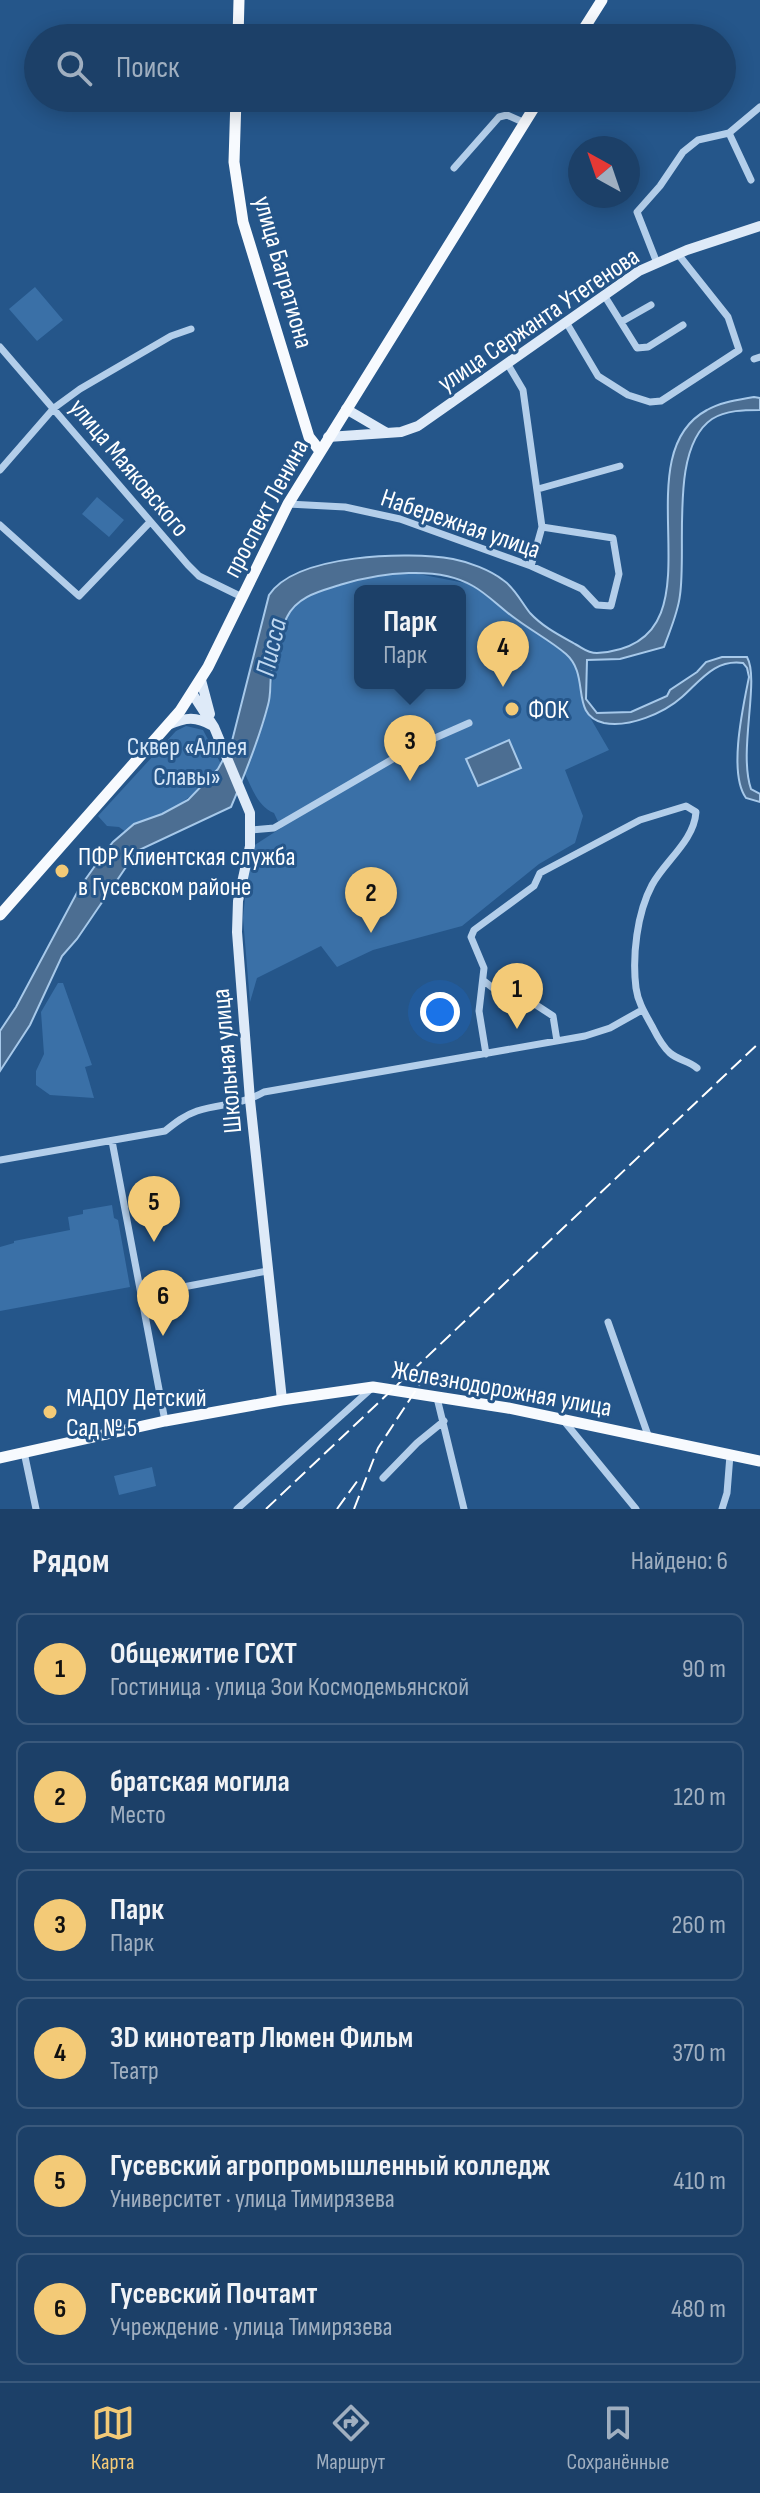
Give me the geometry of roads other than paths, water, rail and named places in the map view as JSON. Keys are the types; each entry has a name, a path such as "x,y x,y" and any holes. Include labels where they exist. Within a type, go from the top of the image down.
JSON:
{"main road":[{"path":"238,24 239,0"},
{"path":"587,24 602,0"},
{"name":"улица Багратиона","path":"236,112 234,162 243,222 309,437 320,451"},
{"name":"проспект Ленина","path":"0,915 167,726 201,680 288,504 532,112"},
{"name":"улица Сержанта Утегенова","path":"328,437 401,432 418,426 604,295 657,263 760,226"},
{"path":"346,409 387,433"},
{"name":"Школьная улица","path":"201,680 214,727 250,813 252,830 238,901 237,932 250,1100 282,1400"},
{"name":"Школьная улица","path":"192,693 214,727"},
{"path":"167,726 194,717 214,727"},
{"name":"Железнодорожная улица","path":"0,1458 165,1421 373,1387 508,1408 760,1461"}],"street":[{"path":"657,263 637,212 660,186 683,152 698,140 729,133 760,107"},
{"path":"454,168 499,117 507,115 525,123"},
{"path":"729,133 751,180"},
{"path":"566,322 598,376 638,400 661,401 739,350 728,317 678,254"},
{"path":"604,295 637,348 648,347 683,325"},
{"path":"621,322 651,305"},
{"path":"0,470 54,408 80,389 171,336 191,329"},
{"name":"улица Маяковского","path":"0,347 199,576 242,597"},
{"path":"507,363 523,390 538,489 542,527 531,566"},
{"path":"538,489 620,466"},
{"name":"Набережная улица","path":"288,504 345,507 400,519 531,566 582,589 597,605 611,606 619,574 613,538 542,527"},
{"path":"0,525 79,596 150,522"},
{"path":"252,830 274,828 410,749 469,723"},
{"path":"486,1054 479,1011 484,968 471,937 474,930 534,886 540,873 640,820 686,806 696,812 693,826 653,884 642,910 636,950 636,988 642,1010 669,1053 697,1068"},
{"path":"484,981 502,995 527,999 553,1016 557,1041"},
{"path":"0,1160 165,1131 198,1111 250,1100 264,1092 585,1036 610,1028 642,1010"},
{"path":"112,1141 165,1421"},
{"path":"141,1295 267,1271"},
{"path":"608,1322 649,1438"},
{"path":"237,1509 373,1387"},
{"path":"437,1398 464,1509"},
{"path":"562,1419 636,1509"},
{"path":"383,1478 444,1421"},
{"path":"24,1452 36,1509"},
{"path":"722,1509 727,1493 730,1455"}],"water":[{"name":"Писса","path":"760,398 760,410 729,412 712,419 699,433 690,452 682,500 680,595 664,647 620,659 587,660 586,699 597,713 631,712 667,696 670,690 706,662 722,657 747,657 751,682 748,773 751,789 760,794 760,802 746,798 738,773 738,739 749,677 743,663 724,664 716,668 675,703 656,714 624,723 604,723 593,719 587,712 578,673 566,654 479,590 459,579 426,573 391,574 319,592 297,604 281,630 273,660 270,697 231,807 137,851 62,956 30,1025 0,1071 0,1031 80,887 102,856 134,824 188,800 218,769 231,745 269,595 283,581 327,563 354,559 409,555 453,559 498,576 540,622 588,651 597,653 637,642 658,619 667,586 670,468 682,434 707,410"},
{"path":"509,740 521,768 478,786 466,759"}],"railway":[{"path":"266,1509 760,1042"},
{"path":"354,1509 378,1448 429,1370"},
{"path":"337,1509 358,1480"}],"place":[{"name":"3D кинотеатр Люмен Фильм","path":"503,687"},
{"name":"ФОК","path":"512,709"},
{"name":"Парк","path":"410,781"},
{"name":"ПФР Клиентская служба в Гусевском районе","path":"62,871"},
{"name":"братская могила","path":"371,933"},
{"name":"Общежитие ГСХТ","path":"517,1029"},
{"name":"Гусевский агропромышленный колледж","path":"154,1242"},
{"name":"Гусевский Почтамт","path":"163,1336"},
{"name":"МАДОУ Детский Сад № 5","path":"50,1412"}],"park label":[{"name":"Сквер «Аллея Славы»","path":"187,761"}]}
